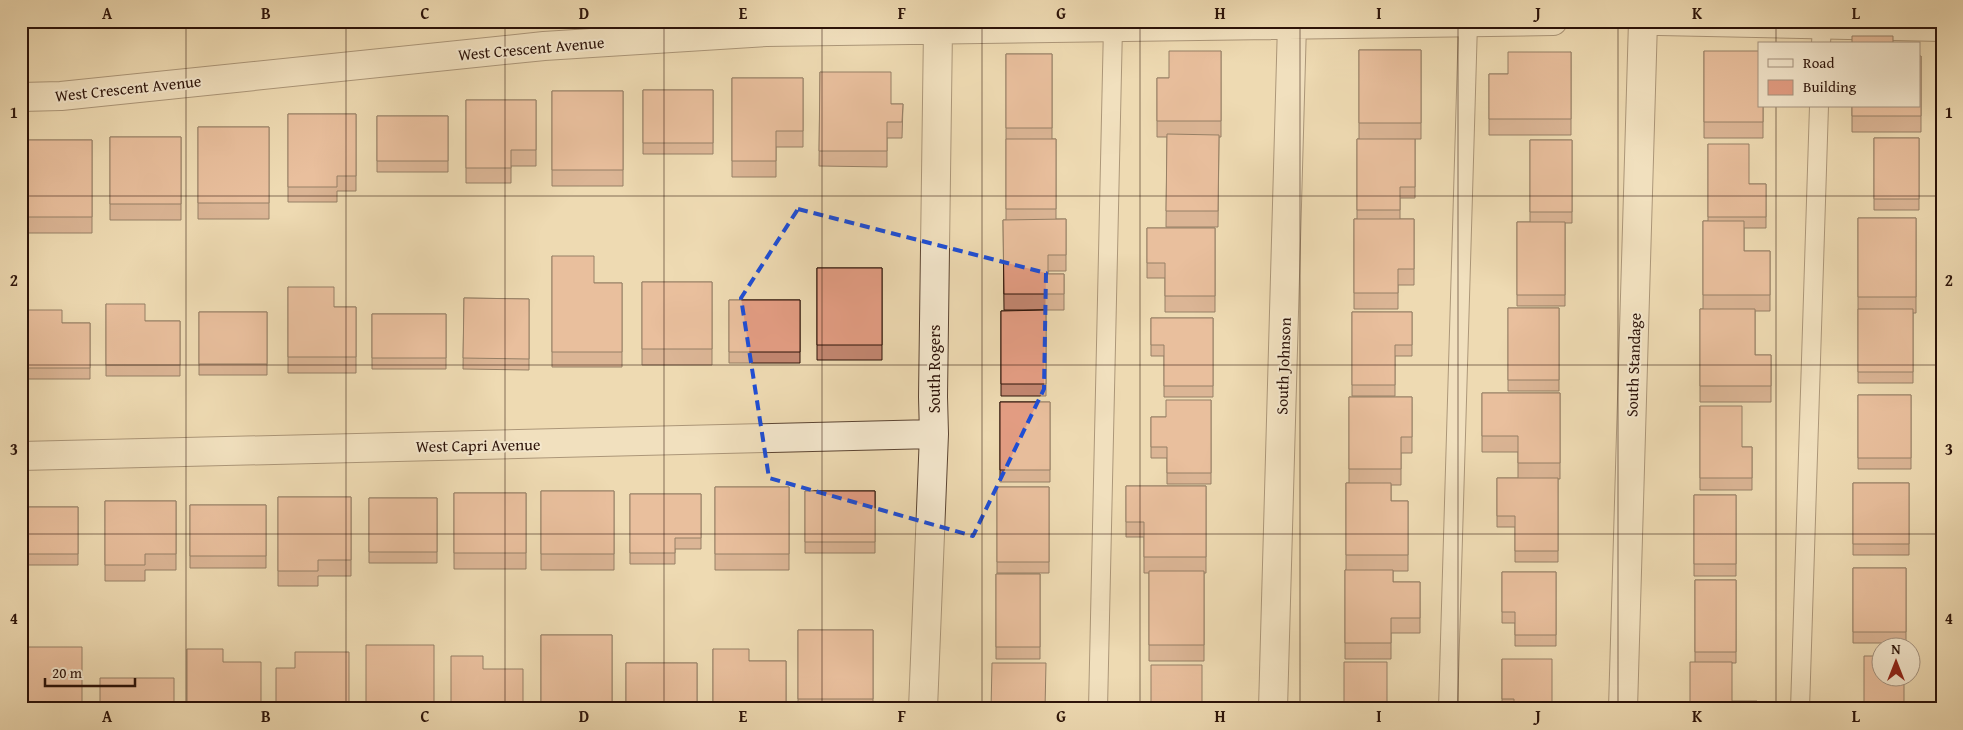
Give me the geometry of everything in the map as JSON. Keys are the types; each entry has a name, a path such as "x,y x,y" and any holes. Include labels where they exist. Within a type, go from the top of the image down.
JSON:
{"street":[{"name":"West Crescent Avenue","path":"21,97 61,96 544,46 766,32 938,28 1553,21"},
{"name":"South Standage","path":"1623,709 1643,21"},
{"path":"1659,21 1822,34 1942,27"},
{"name":"South Johnson","path":"1273,709 1292,24"},
{"name":"South Rogers","path":"923,709 934,434 932,396 938,28"},
{"name":"West Capri Avenue","path":"21,456 934,434"}],"lane":[{"path":"1448,709 1468,23"},
{"path":"1098,709 1114,26"},
{"path":"1800,709 1819,108"}],"highlighted area":[{"path":"798,209 1046,273 1044,389 973,536 769,478 741,298"}],"building":[{"path":"1852,36 1893,36 1893,42 1852,42"},
{"path":"1359,50 1421,50 1421,123 1359,123"},
{"path":"1169,51 1221,51 1221,121 1157,121 1157,78 1169,78"},
{"path":"1704,51 1758,51 1758,108 1763,108 1763,122 1704,122"},
{"path":"1508,52 1571,52 1571,119 1489,119 1489,74 1508,74"},
{"path":"1006,54 1052,54 1052,128 1006,128"},
{"path":"1921,56 1921,116 1852,116 1852,108 1920,108"},
{"path":"820,72 891,72 891,104 903,104 902,122 887,122 887,151 819,151"},
{"path":"732,78 803,78 803,131 776,131 776,161 732,161"},
{"path":"643,90 713,90 713,143 643,143"},
{"path":"552,91 623,91 623,170 552,170"},
{"path":"466,100 536,100 536,150 511,150 511,168 466,168"},
{"path":"288,114 356,114 356,176 337,176 337,187 288,187"},
{"path":"377,116 448,116 448,161 377,161"},
{"path":"198,127 269,127 269,203 198,203"},
{"path":"1167,134 1219,135 1218,211 1166,211"},
{"path":"110,137 181,137 181,204 110,204"},
{"path":"1874,138 1919,138 1919,199 1874,199"},
{"path":"1006,139 1056,139 1056,209 1006,209"},
{"path":"1357,139 1415,139 1415,187 1400,187 1400,210 1357,210"},
{"path":"23,140 92,140 92,217 23,217"},
{"path":"1530,140 1572,140 1572,212 1530,212"},
{"path":"1708,144 1749,144 1749,184 1766,184 1766,217 1708,217"},
{"path":"1858,218 1916,218 1916,297 1858,297"},
{"path":"1066,219 1066,255 1048,255 1048,274 1064,274 1064,294 1004,294 1003,220"},
{"path":"1354,219 1414,219 1414,269 1398,269 1398,293 1354,293"},
{"path":"1703,221 1744,221 1744,251 1770,251 1770,295 1703,295"},
{"path":"1517,222 1565,222 1565,295 1517,295"},
{"path":"1147,228 1215,228 1215,296 1165,296 1165,263 1147,263"},
{"path":"552,256 594,256 594,283 622,283 622,352 552,352"},
{"path":"817,268 882,268 882,345 817,345"},
{"path":"642,282 712,282 712,349 642,349"},
{"path":"288,287 334,287 334,307 356,307 356,357 288,357"},
{"path":"464,298 529,299 529,359 463,358"},
{"path":"729,300 800,300 800,352 729,352"},
{"path":"106,304 145,304 145,321 180,321 180,365 106,365"},
{"path":"1508,308 1559,308 1559,380 1508,380"},
{"path":"1700,309 1755,309 1755,355 1771,355 1771,386 1700,386"},
{"path":"1858,309 1913,309 1913,372 1858,372"},
{"path":"21,310 62,310 62,323 90,323 90,368 21,368"},
{"path":"1046,310 1046,384 1001,384 1001,311"},
{"path":"199,312 267,312 267,364 199,364"},
{"path":"1352,312 1412,312 1412,345 1395,345 1395,385 1352,385"},
{"path":"372,314 446,314 446,358 372,358"},
{"path":"1151,318 1213,318 1213,386 1164,386 1164,345 1151,345"},
{"path":"1482,393 1560,393 1560,463 1518,463 1518,436 1482,436"},
{"path":"1858,395 1911,395 1911,458 1858,458"},
{"path":"1349,397 1412,397 1412,437 1401,437 1401,469 1349,469"},
{"path":"1166,400 1211,400 1211,473 1167,473 1167,447 1151,447 1151,417 1166,417"},
{"path":"1000,402 1050,402 1050,470 1000,470"},
{"path":"1700,406 1742,406 1742,447 1752,447 1752,478 1700,478"},
{"path":"1497,478 1558,478 1558,551 1515,551 1515,516 1497,516"},
{"path":"1346,483 1391,483 1391,501 1408,501 1408,555 1346,555"},
{"path":"1853,483 1909,483 1909,544 1853,544"},
{"path":"1126,486 1206,486 1206,557 1144,557 1144,522 1126,522"},
{"path":"715,487 789,487 789,554 715,554"},
{"path":"997,487 1049,487 1049,562 997,562"},
{"path":"541,491 614,491 614,554 541,554"},
{"path":"805,491 875,491 875,542 805,542"},
{"path":"454,493 526,493 526,553 454,553"},
{"path":"630,494 701,494 701,538 675,538 675,553 630,553"},
{"path":"1694,495 1736,495 1736,564 1694,564"},
{"path":"278,497 351,497 351,560 318,560 318,571 278,571"},
{"path":"369,498 437,498 437,552 369,552"},
{"path":"105,501 176,501 176,554 145,554 145,565 105,565"},
{"path":"190,505 266,505 266,556 190,556"},
{"path":"21,507 78,507 78,554 21,554"},
{"path":"1853,568 1906,568 1906,632 1853,632"},
{"path":"1345,570 1393,570 1393,582 1420,582 1420,618 1391,618 1391,643 1345,643"},
{"path":"1149,571 1204,571 1204,645 1149,645"},
{"path":"1502,572 1556,572 1556,635 1515,635 1515,612 1502,612"},
{"path":"996,574 1040,574 1040,647 996,647"},
{"path":"1695,580 1736,580 1736,652 1695,652"},
{"path":"798,630 873,630 873,699 798,699"},
{"path":"541,635 612,635 612,707 541,707"},
{"path":"366,645 434,645 434,709 366,709"},
{"path":"23,647 82,647 82,709 23,709"},
{"path":"187,649 223,649 223,662 261,662 261,709 187,709"},
{"path":"713,649 749,649 749,661 786,661 786,706 713,706"},
{"path":"295,652 349,652 349,709 276,709 276,668 295,668"},
{"path":"451,656 483,656 483,669 523,669 523,709 451,709"},
{"path":"1864,656 1870,656 1870,688 1904,688 1904,709 1864,709"},
{"path":"1502,659 1552,659 1552,709 1514,709 1514,699 1502,699"},
{"path":"1344,662 1387,662 1387,709 1344,709"},
{"path":"1690,662 1732,662 1732,701 1757,701 1757,709 1690,709"},
{"path":"626,663 697,663 697,708 626,708"},
{"path":"992,663 1046,663 1045,709 991,709"},
{"path":"1151,665 1202,665 1202,709 1151,709"},
{"path":"100,678 174,678 174,709 100,709"}]}
